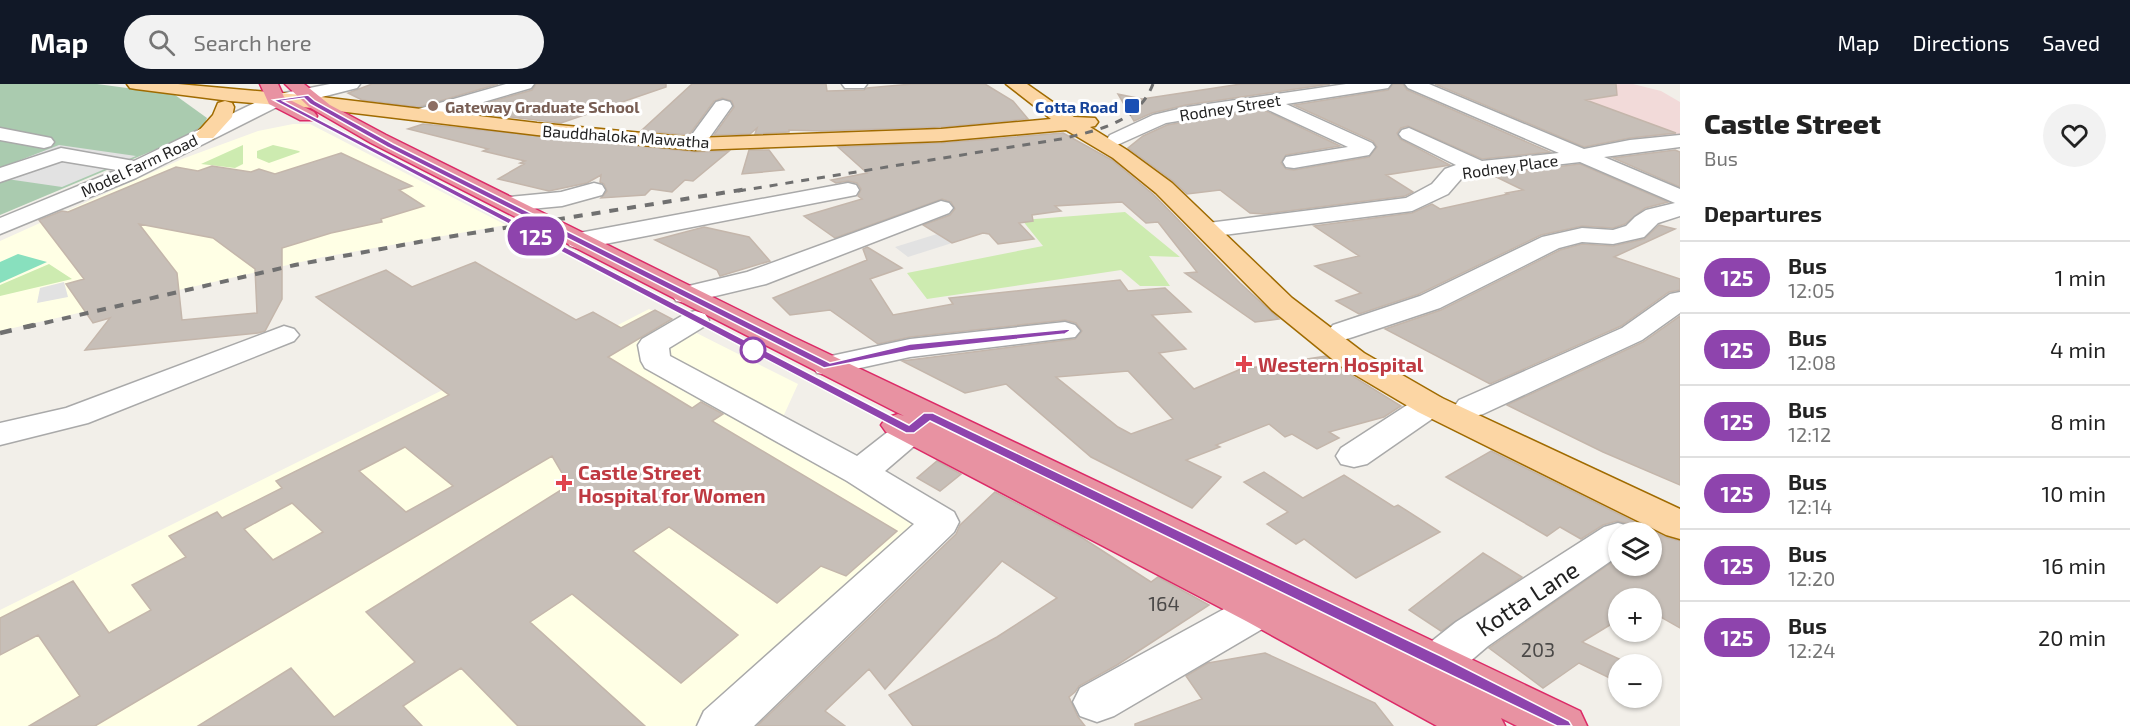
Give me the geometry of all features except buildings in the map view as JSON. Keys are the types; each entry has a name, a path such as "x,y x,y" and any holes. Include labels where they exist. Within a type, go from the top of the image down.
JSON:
{"highway":[{"path":"273,92 919,423 1260,609 1481,726"},
{"path":"304,94 332,121 390,145 509,204 579,241 691,307 828,366 919,423 1438,662 1563,726"},
{"path":"332,121 378,109"}],"main road":[{"name":"Bauddhaloka Mawatha","path":"136,84 165,88 304,94 378,109 537,129 694,144 941,135 1079,123"},
{"path":"1015,84 1079,123 1117,139 1168,174 1220,229 1291,311 1353,360 1430,405 1660,519"},
{"path":"1031,84 1220,229 1343,331 1396,367 1471,407 1660,519"},
{"name":"Bauddhaloka Mawatha","path":"165,88 248,112 332,121"},
{"path":"206,134 222,117 225,107"}],"street":[{"path":"304,94 351,84"},
{"path":"423,114 525,84"},
{"path":"851,84 858,84"},
{"name":"Rodney Street","path":"1117,139 1160,119 1382,84"},
{"path":"1343,331 1430,302 1551,242 1582,235 1613,237 1635,231 1642,220 1664,211 1676,195 1414,84"},
{"name":"Model Farm Road","path":"0,227 79,186 128,173 248,112 273,92"},
{"path":"1266,102 1365,147 1362,151 1348,154 1294,162"},
{"path":"694,144 723,106"},
{"path":"0,134 44,142"},
{"path":"1409,134 1479,168"},
{"name":"Rodney Place","path":"1220,229 1412,204 1440,189 1453,174 1465,169 1557,160 1630,146 1680,141"},
{"path":"10,171 61,154 122,164 129,167 128,173"},
{"path":"10,171 79,186"},
{"path":"0,180 39,187 79,186"},
{"path":"509,204 562,199 594,190"},
{"path":"579,241 848,190"},
{"path":"721,726 940,522 860,473 656,361 653,345 691,307 756,278 942,208"},
{"path":"1471,407 1632,334 1680,300"},
{"path":"828,366 910,348 1065,331"},
{"path":"0,434 76,416 284,335"},
{"path":"1353,456 1430,405"},
{"path":"860,473 919,423"},
{"name":"Kotta Lane","path":"1438,662 1472,633 1608,544"},
{"path":"1097,702 1260,609"}],"shaded area":[{"path":"0,84 97,84 175,95 207,118 202,130 0,215"},
{"path":"1475,84 1633,84 1661,91 1680,102 1680,134 1631,140 1540,103"},
{"path":"293,124 310,124 506,225 323,257 0,331 0,241 182,159 258,131"},
{"path":"59,145 136,156 62,187 0,178 0,168"},
{"path":"937,234 952,243 908,257 895,247"},
{"path":"64,282 68,297 37,303 40,288"},
{"name":"Castle Street Hospital for Women","path":"649,309 798,384 778,428 940,522 709,726 0,726 0,610 525,349 546,362"}],"green space":[{"path":"243,145 243,164 235,168 201,164"},
{"path":"273,145 300,152 269,163 257,158 257,151"},
{"path":"1125,212 1180,257 1149,256 1170,286 1140,286 1121,270 927,299 907,273 1043,246 1022,220"},
{"path":"18,254 47,262 0,283 0,262"},
{"path":"49,264 72,279 0,296 0,285"}],"railway":[{"path":"738,191 1061,139 1089,132 1115,123 1138,108 1153,84"},
{"path":"27,327 295,265 435,239 747,189"},
{"path":"0,333 34,325"}],"bus line":[{"name":"125","path":"1065,331 910,348 828,366 390,145 306,96 276,100 910,431 929,416 1438,662 1563,726"}],"place":[{"name":"Gateway Graduate School","path":"433,106"},
{"name":"Cotta Road","path":"1132,106"},
{"name":"Western Hospital","path":"1244,364"},
{"name":"Castle Street Hospital for Women","path":"564,483"}]}
